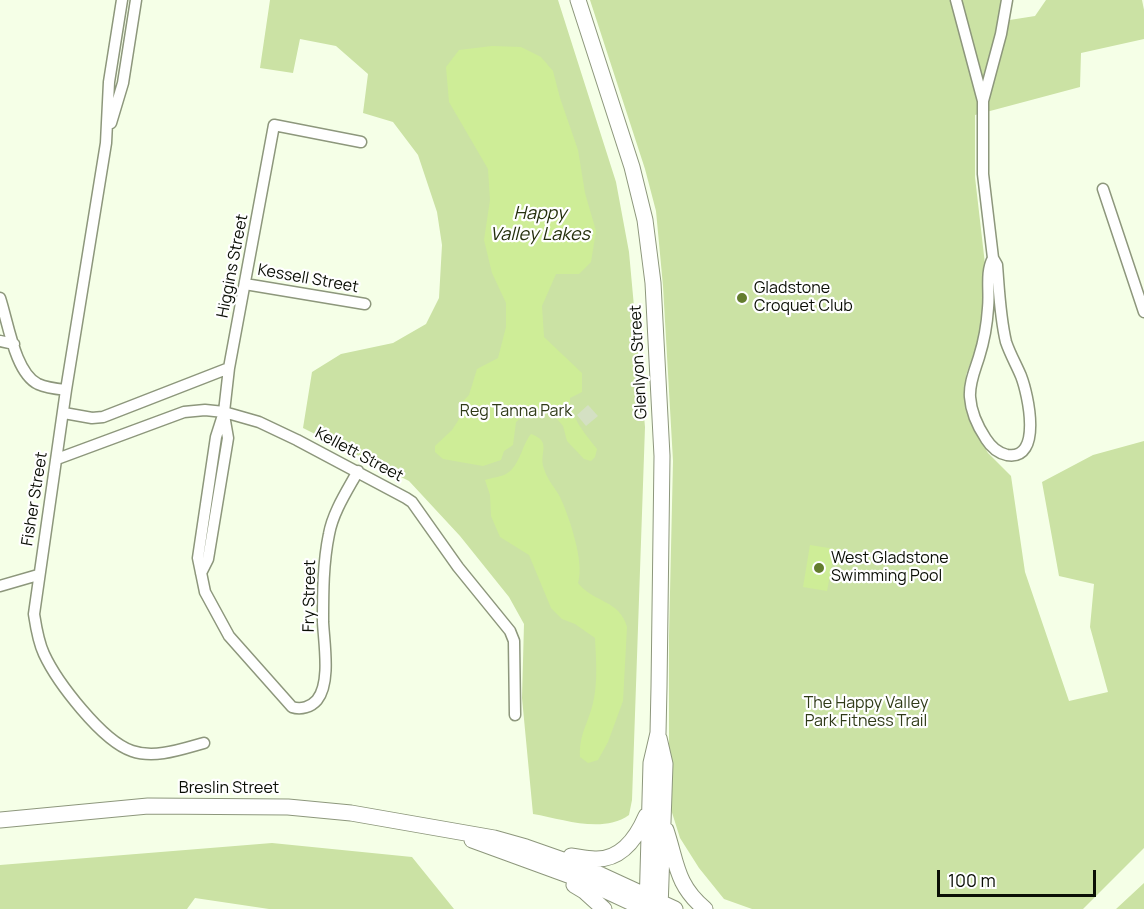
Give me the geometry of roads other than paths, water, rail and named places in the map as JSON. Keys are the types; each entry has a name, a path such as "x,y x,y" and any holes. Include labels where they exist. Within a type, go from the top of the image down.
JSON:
{"main road":[{"name":"Glenlyon Street","path":"578,0 635,176 645,220 653,283 662,456 658,732 651,763 649,810 652,905"},
{"name":"Glenlyon Street","path":"652,905 663,821 665,764 658,732"},
{"name":"Breslin Street","path":"0,820 148,806 288,807 385,818 456,833 490,848 551,861 587,882 652,905 675,909"},
{"path":"551,861 612,856 634,840 649,810"},
{"path":"663,821 679,877 685,889 705,909"},
{"path":"551,861 604,909"}],"street":[{"name":"Fisher Street","path":"122,0 109,82 106,143 66,390 34,614 43,652 54,674 94,723 121,746 133,752 151,754 204,743"},
{"name":"Fisher Street","path":"106,143 123,83 136,0"},
{"path":"956,0 983,101 983,174 993,258 997,264 1006,340 1021,376 1029,419 1028,446 1019,455 1001,454 988,443 976,420 970,398 971,381 985,335 989,266 993,258"},
{"path":"983,101 1001,34 1007,0"},
{"name":"Higgins Street","path":"292,707 229,636 205,592 198,558 216,437 224,412 229,368 274,125 361,142"},
{"path":"1103,189 1144,312"},
{"name":"Kessell Street","path":"245,284 365,304"},
{"path":"0,298 2,312 19,361 28,377 46,387 66,390"},
{"path":"0,340 14,344"},
{"path":"64,413 92,418 104,417 229,368"},
{"name":"Kellett Street","path":"57,459 183,412 205,410 224,412 259,422 358,471 412,502 458,567 510,631 514,648 515,715"},
{"name":"Fry Street","path":"292,707 299,709 307,707 317,700 321,691 325,666 325,558 329,534 332,520 358,471"},
{"path":"0,586 38,575"}],"water":[{"name":"Happy Valley Lakes","path":"492,46 521,47 541,57 553,71 578,150 585,193 596,231 591,262 579,274 556,274 542,306 544,337 582,373 582,392 570,398 570,404 579,425 597,449 591,461 584,459 567,441 563,426 552,413 541,411 529,413 516,422 513,445 504,451 501,460 483,466 443,459 435,452 435,446 452,430 461,416 462,402 469,395 477,369 498,358 506,327 506,303 492,273 484,240 490,200 488,169 449,102 446,67 459,50"},
{"path":"531,434 538,437 543,444 544,469 568,516 578,552 580,574 578,583 591,595 613,606 624,618 627,627 623,701 608,742 598,760 588,763 580,757 580,749 582,735 595,695 595,638 575,624 562,619 551,608 529,555 500,537 491,516 490,495 485,480 502,476 514,467"},
{"name":"West Gladstone Swimming Pool","path":"810,545 835,549 827,591 803,587"}],"place":[{"name":"Gladstone Croquet Club","path":"742,298"},
{"name":"West Gladstone Swimming Pool","path":"819,568"}],"park label":[{"name":"Reg Tanna Park","path":"516,412"},
{"name":"The Happy Valley Park Fitness Trail","path":"866,713"}]}
